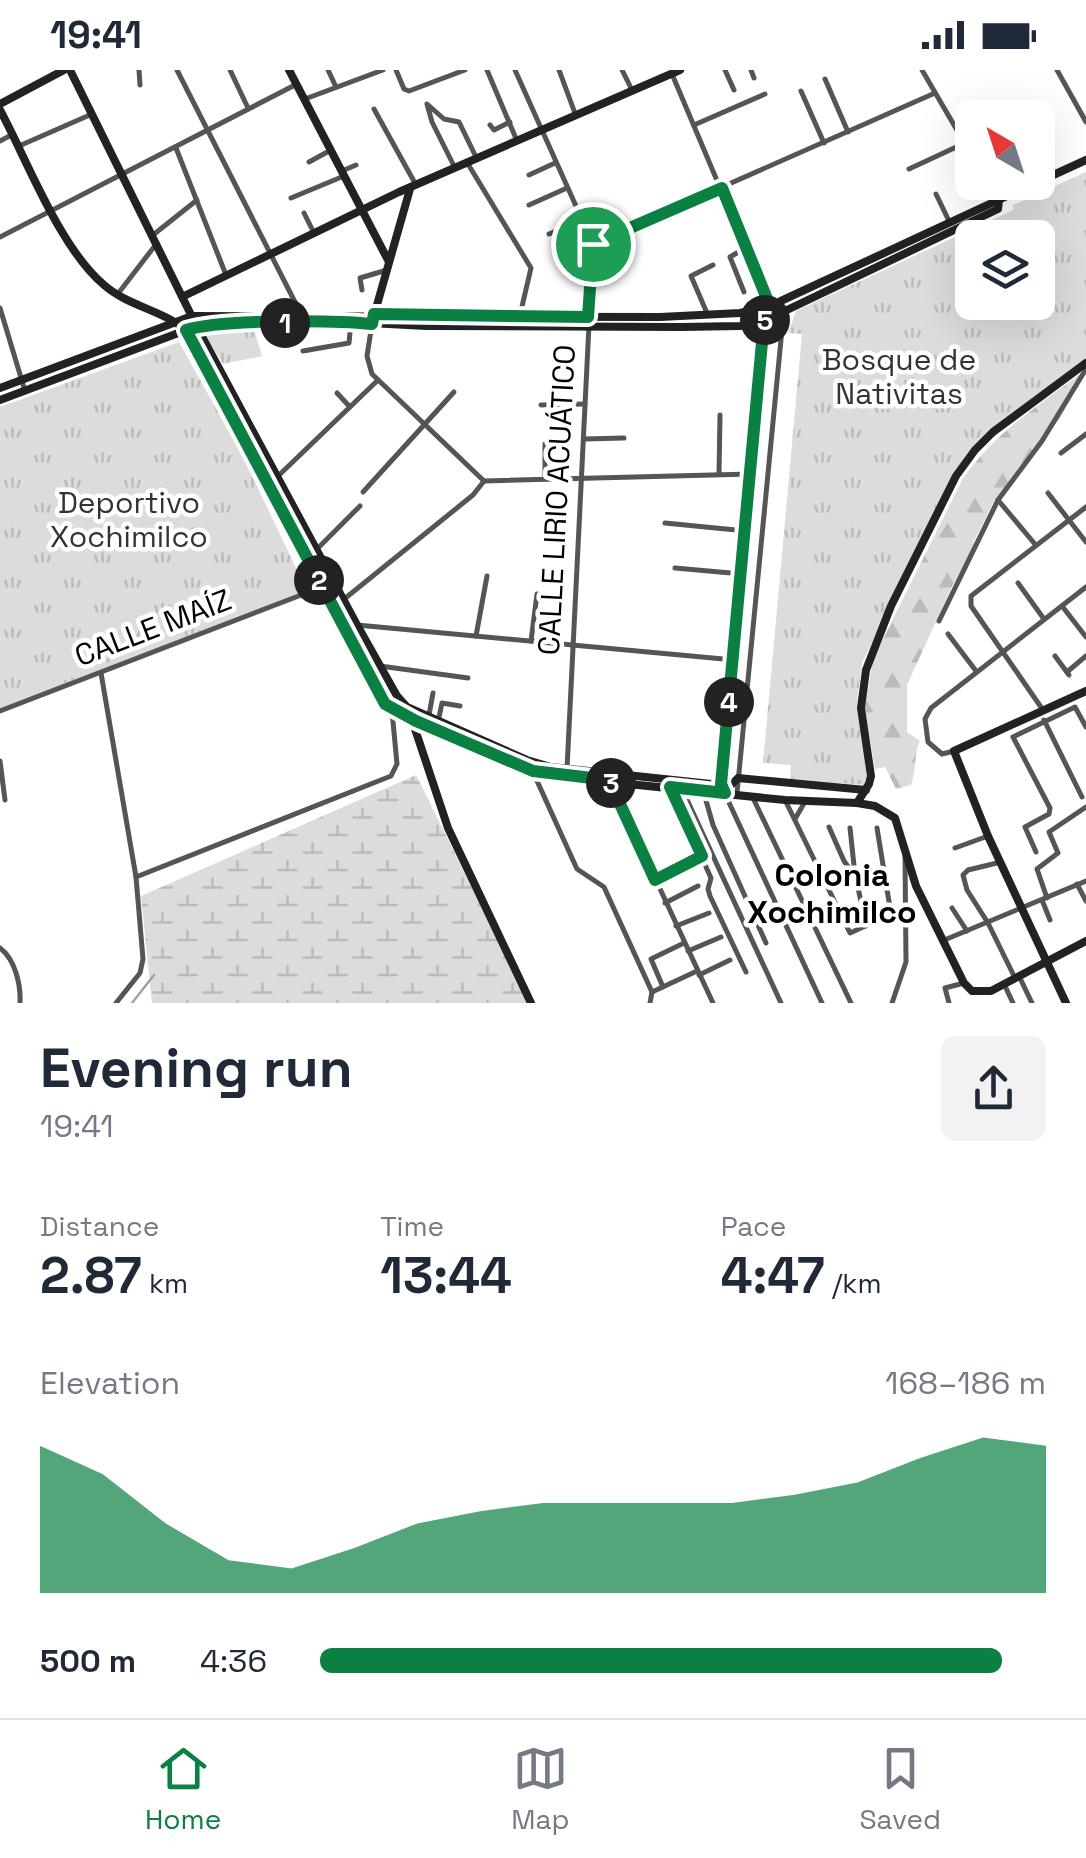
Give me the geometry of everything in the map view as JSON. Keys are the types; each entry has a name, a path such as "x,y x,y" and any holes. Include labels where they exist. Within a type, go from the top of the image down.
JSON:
{"main road":[{"path":"227,394 184,296 67,70 2,103 13,134 82,262 117,295 174,320 186,330 245,427 322,586 381,698 392,710 566,773 703,790 723,789 738,778 866,790"},
{"path":"289,70 388,266"},
{"path":"184,296 362,210 676,72"},
{"path":"1055,174 1086,160"},
{"path":"373,319 413,187"},
{"path":"0,388 192,316 709,316 770,306 998,200 998,209 780,315 740,326 588,327 299,319"},
{"path":"148,311 151,330"},
{"path":"0,400 197,326 260,319"},
{"path":"857,803 871,776 861,708 866,670 891,606 956,476 992,432 1086,366"},
{"path":"245,427 278,476 397,696 421,718 533,771 723,789 737,795 785,800 875,806 894,818 916,886 942,940 964,984 981,993 1086,941"},
{"path":"1066,1003 988,836 954,751 1044,715 1086,691"},
{"path":"421,718 448,828 531,1003"},
{"path":"866,790 875,806"}],"street":[{"path":"139,70 140,85"},
{"path":"177,70 299,319"},
{"path":"230,70 248,109"},
{"path":"328,70 336,87"},
{"path":"305,99 383,70"},
{"path":"396,70 406,91 465,70"},
{"path":"438,70 442,79"},
{"path":"487,70 518,142"},
{"name":"CALLE LIRIO ACUÁTICO","path":"515,70 593,244 566,773"},
{"path":"560,70 576,116"},
{"path":"622,70 633,91"},
{"path":"725,70 734,90"},
{"path":"751,70 754,78"},
{"path":"922,70 955,126"},
{"path":"1057,70 1086,122"},
{"path":"676,72 694,125 770,306 783,319 737,795"},
{"path":"825,79 848,132"},
{"path":"0,237 297,84"},
{"path":"801,91 824,143"},
{"path":"593,244 935,92"},
{"path":"694,125 765,94"},
{"path":"1077,106 1086,102"},
{"path":"456,169 427,104 444,119 456,118 472,162 531,268 520,316"},
{"path":"374,109 413,187"},
{"path":"20,146 92,114"},
{"path":"490,125 494,130 510,122"},
{"path":"0,142 13,134"},
{"path":"909,168 955,147"},
{"path":"176,148 226,275"},
{"path":"309,162 332,150"},
{"path":"529,174 555,163"},
{"path":"291,198 344,174 356,164"},
{"path":"528,205 567,188"},
{"path":"936,194 949,221"},
{"path":"117,295 155,239 196,200"},
{"path":"304,214 314,233"},
{"path":"549,234 583,220"},
{"path":"744,292 730,257 747,246"},
{"path":"709,316 691,276 713,265"},
{"path":"362,290 360,278 388,266"},
{"path":"770,306 764,321 723,789 822,1003"},
{"path":"0,308 25,391"},
{"path":"373,319 368,368 484,481 751,474"},
{"path":"303,350 349,343 351,322"},
{"path":"939,621 998,500 1042,441 1086,366"},
{"path":"270,484 378,380"},
{"path":"362,492 454,392"},
{"path":"337,393 350,407"},
{"path":"541,405 586,404"},
{"path":"718,474 720,415"},
{"path":"1062,453 1083,436 1086,445"},
{"path":"584,440 624,438"},
{"path":"545,444 545,479"},
{"path":"344,600 484,481"},
{"path":"1048,493 1086,542"},
{"path":"998,500 1035,544"},
{"path":"317,549 360,506"},
{"path":"1082,796 1044,715 971,606 972,596 1086,507"},
{"path":"665,523 746,534 761,540"},
{"path":"675,568 742,574"},
{"path":"476,636 487,576"},
{"path":"1018,584 1044,619"},
{"name":"CALLE MAÍZ","path":"0,711 322,586"},
{"path":"954,751 942,754 928,742 928,713 1086,587"},
{"path":"531,641 538,594"},
{"path":"1062,606 1086,637"},
{"path":"346,630 357,626 734,660"},
{"path":"948,634 976,671"},
{"path":"1055,656 1068,673 1086,656"},
{"path":"380,666 468,678"},
{"path":"101,673 136,877 142,967 116,1003"},
{"path":"421,718 433,694"},
{"path":"421,718 442,704 460,706"},
{"path":"1036,852 1024,828 1049,814 1050,808 1013,737 1044,715 1075,707 1086,727"},
{"path":"136,877 391,776 397,764 392,710"},
{"path":"0,761 5,800"},
{"path":"533,771 577,869 604,887 652,992 650,1003"},
{"path":"609,780 712,1003"},
{"path":"670,787 711,878 710,896 746,972"},
{"path":"681,788 781,1003"},
{"path":"703,790 713,825 766,943"},
{"path":"752,796 851,1003"},
{"path":"785,800 848,932 888,917 892,911 877,828"},
{"path":"795,819 806,800"},
{"path":"1050,920 1037,869 1058,854 1049,832 1086,807"},
{"path":"830,828 856,878"},
{"path":"850,828 866,926"},
{"path":"956,848 988,836"},
{"path":"892,1003 906,962 906,854"},
{"path":"655,880 702,856"},
{"path":"1001,862 964,874 967,890 1032,1003"},
{"path":"942,940 1086,881"},
{"path":"1078,884 1086,901"},
{"path":"665,903 698,886"},
{"path":"952,908 967,931"},
{"path":"676,926 709,913"},
{"path":"688,951 721,937"},
{"path":"664,987 650,959 684,943"},
{"path":"0,948 12,964 20,986 20,1003"},
{"path":"652,992 730,960"},
{"path":"949,1003 944,988 964,984"},
{"path":"1004,984 1012,1003"}],"green space":[{"name":"Bosque de Nativitas","path":"1086,172 1086,360 991,430 958,467 862,663 857,702 867,781 864,785 790,779 791,765 763,763 802,334 788,333 796,311 955,237 955,320 1055,320 1055,220 992,220 1013,210 1013,205 1024,200 1055,200 1055,186"},
{"path":"201,329 254,329 262,356 223,364"},
{"name":"Deportivo Xochimilco","path":"179,342 243,457 307,591 0,708 0,407"},
{"path":"1086,370 1061,417 994,501 973,543 978,546 959,582 955,580 907,685 907,732 920,741 911,785 896,789 885,767 875,769 865,708 873,659 962,480 1003,433"},
{"path":"416,775 529,1003 152,1003 141,896"}],"waterway":[{"path":"132,1003 154,975"}],"district":[{"name":"Colonia Xochimilco","path":"832,894"}],"route":[{"path":"722,188 770,306 764,321 721,784 725,793 670,787 702,856 655,880 609,780 533,771 385,704 186,330 197,326 372,324 374,314 588,317 593,244 722,188"}]}
